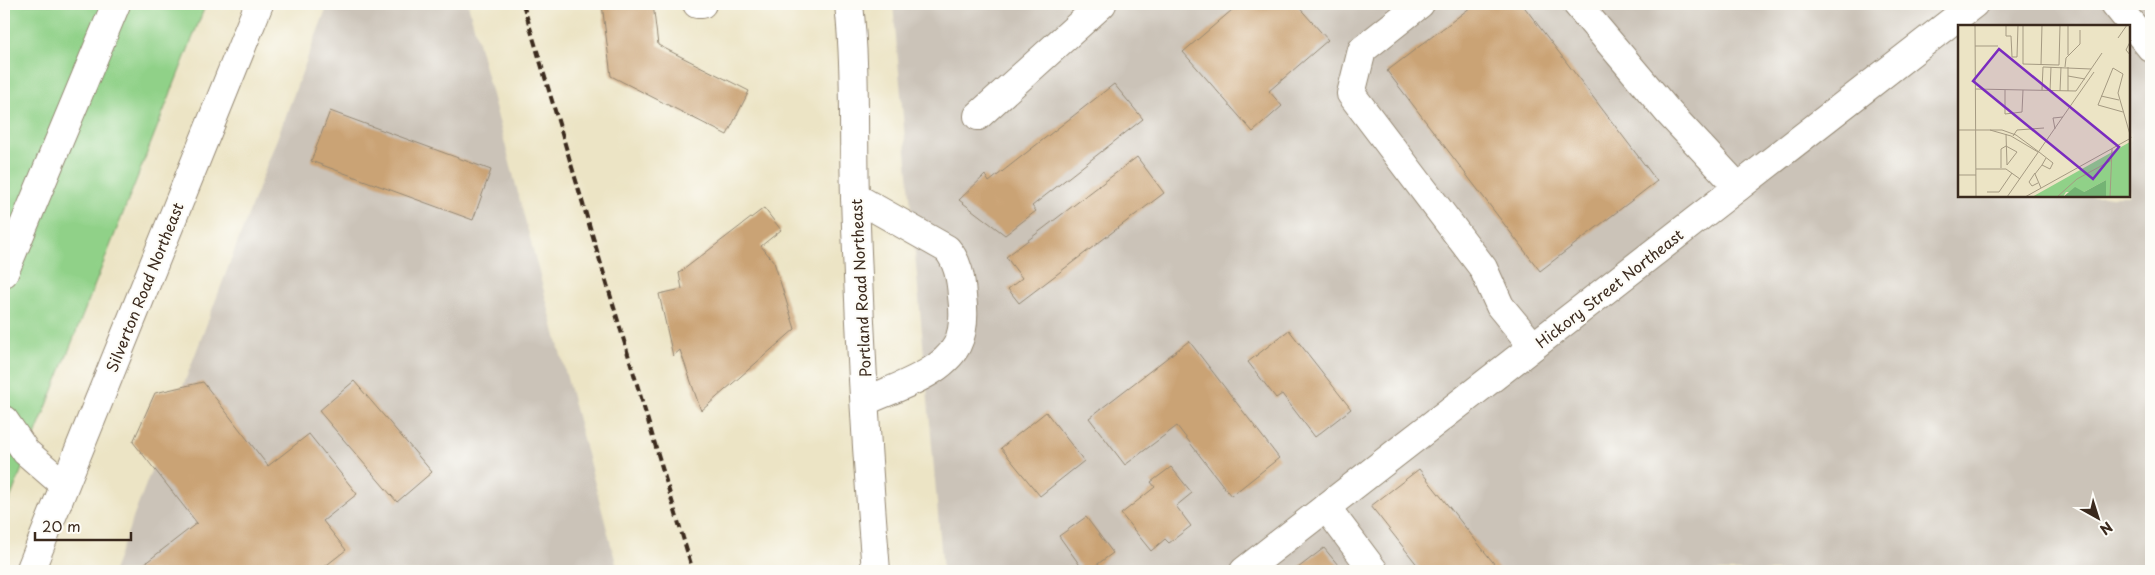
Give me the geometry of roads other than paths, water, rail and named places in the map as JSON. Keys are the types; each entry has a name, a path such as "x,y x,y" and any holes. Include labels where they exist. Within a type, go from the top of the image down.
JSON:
{"main road":[{"path":"4,273 116,4"},
{"name":"Silverton Road Northeast","path":"30,571 259,4"},
{"path":"697,4 702,4"},
{"name":"Portland Road Northeast","path":"849,4 853,39 855,197 868,476 876,571"},
{"path":"978,116 1102,4"},
{"path":"1420,4 1362,50 1351,94 1483,268 1500,306 1533,346"},
{"path":"1577,4 1669,113 1738,187"},
{"name":"Hickory Street Northeast","path":"1244,571 1974,4"},
{"path":"2115,4 2151,48"},
{"path":"855,197 947,249 955,259 963,301 961,332 957,345 946,360 927,373 866,401"},
{"path":"4,420 26,452 64,485"},
{"path":"1326,507 1374,571"}],"railway":[{"path":"523,4 693,571"}]}
